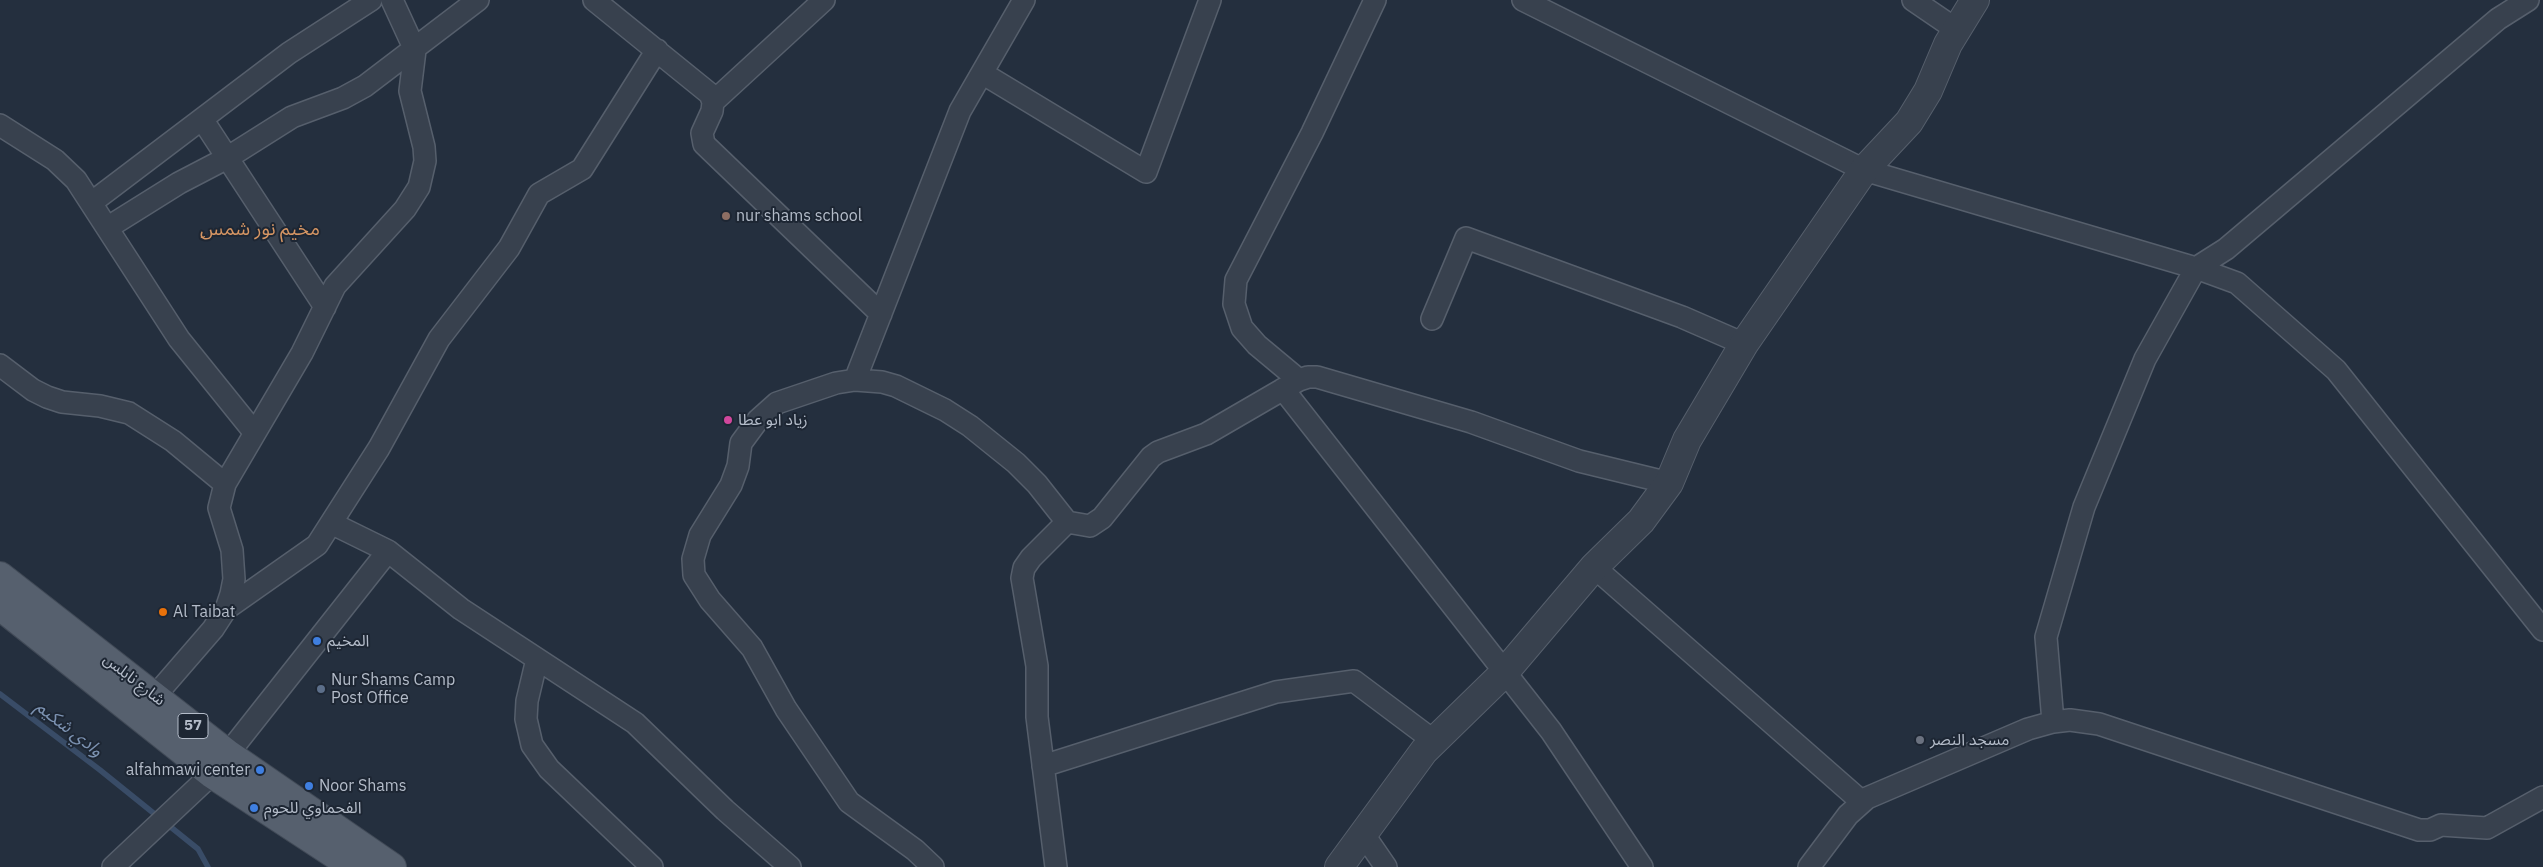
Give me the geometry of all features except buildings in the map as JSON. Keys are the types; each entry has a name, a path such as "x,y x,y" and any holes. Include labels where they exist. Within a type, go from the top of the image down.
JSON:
{"main road":[{"name":"شارع نابلس","path":"0,576 154,696 220,764 392,867"},
{"name":"شارع نابلس","path":"0,606 220,764 354,867"}],"street":[{"path":"91,202 289,53 371,0"},
{"path":"154,696 213,629 226,609 231,594 234,564 232,550 219,508 225,484 302,353 335,286 405,209 419,187 425,160 424,147 410,91 414,50 392,0"},
{"path":"107,228 179,183 228,158 292,116 343,98 365,86 478,0"},
{"path":"594,0 710,94 714,102"},
{"path":"824,0 714,102 702,133 704,144 881,314"},
{"path":"855,380 939,160 960,111 1024,0"},
{"path":"982,73 1146,172 1210,0"},
{"path":"1375,0 1312,133 1236,280 1234,304 1242,328 1291,385 1504,673 1551,731 1642,867"},
{"path":"1522,0 1864,170 2196,268 2236,283 2336,370 2543,630"},
{"path":"1913,0 1957,30"},
{"path":"1339,867 1424,751 1504,673 1594,567 1641,521 1669,483 1687,440 1744,344 1864,170 1909,122 1928,90 1948,44 1976,0"},
{"path":"2053,722 2046,637 2084,507 2145,359 2196,268 2226,250 2498,19 2528,0"},
{"path":"226,609 317,545 379,448 439,339 509,248 539,194 582,169 657,50"},
{"path":"202,119 325,307"},
{"path":"0,125 66,169 91,202 179,339 254,432"},
{"path":"1432,319 1466,238 1682,317 1744,344"},
{"path":"0,364 33,390 47,397 62,402 100,406 128,413 173,441 225,484"},
{"path":"933,867 915,850 849,802 786,709 752,648 710,600 694,575 693,559 700,535 731,485 738,466 741,443 758,420 777,403 836,383 855,380 882,382 896,386 945,410 970,426 1016,463 1037,484 1067,522 1090,526 1102,518 1151,457 1158,452 1206,434 1291,385 1317,377 1471,422 1579,461 1669,483"},
{"path":"1056,867 1037,717 1037,666 1022,578 1024,568 1031,558 1067,522"},
{"path":"331,523 388,551 461,609 635,723 725,810 790,867"},
{"path":"113,867 220,764 388,551"},
{"path":"1594,567 1862,802"},
{"path":"537,659 527,702 526,719 536,751 548,769 652,867"},
{"path":"1043,766 1276,692 1354,681 1434,741"},
{"path":"1809,867 1848,815 1862,802 1876,794 2010,736 2053,722 2070,720 2099,724 2419,830 2430,830 2441,825 2487,828 2543,797"},
{"path":"1364,835 1386,867"}],"waterway":[{"name":"وادي شكيم","path":"0,694 100,770 198,849 208,867"}],"place":[{"name":"nur shams school","path":"726,216"},
{"name":"زياد ابو عطا","path":"728,420"},
{"name":"Al Taibat","path":"163,612"},
{"name":"المخيم","path":"317,641"},
{"name":"Nur Shams Camp Post Office","path":"321,689"},
{"name":"مسجد النصر","path":"1920,740"},
{"name":"alfahmawi center","path":"260,770"},
{"name":"Noor Shams","path":"309,786"},
{"name":"الفحماوي للحوم","path":"254,808"}],"district":[{"name":"ِمخيم نور شمس","path":"260,230"}]}
